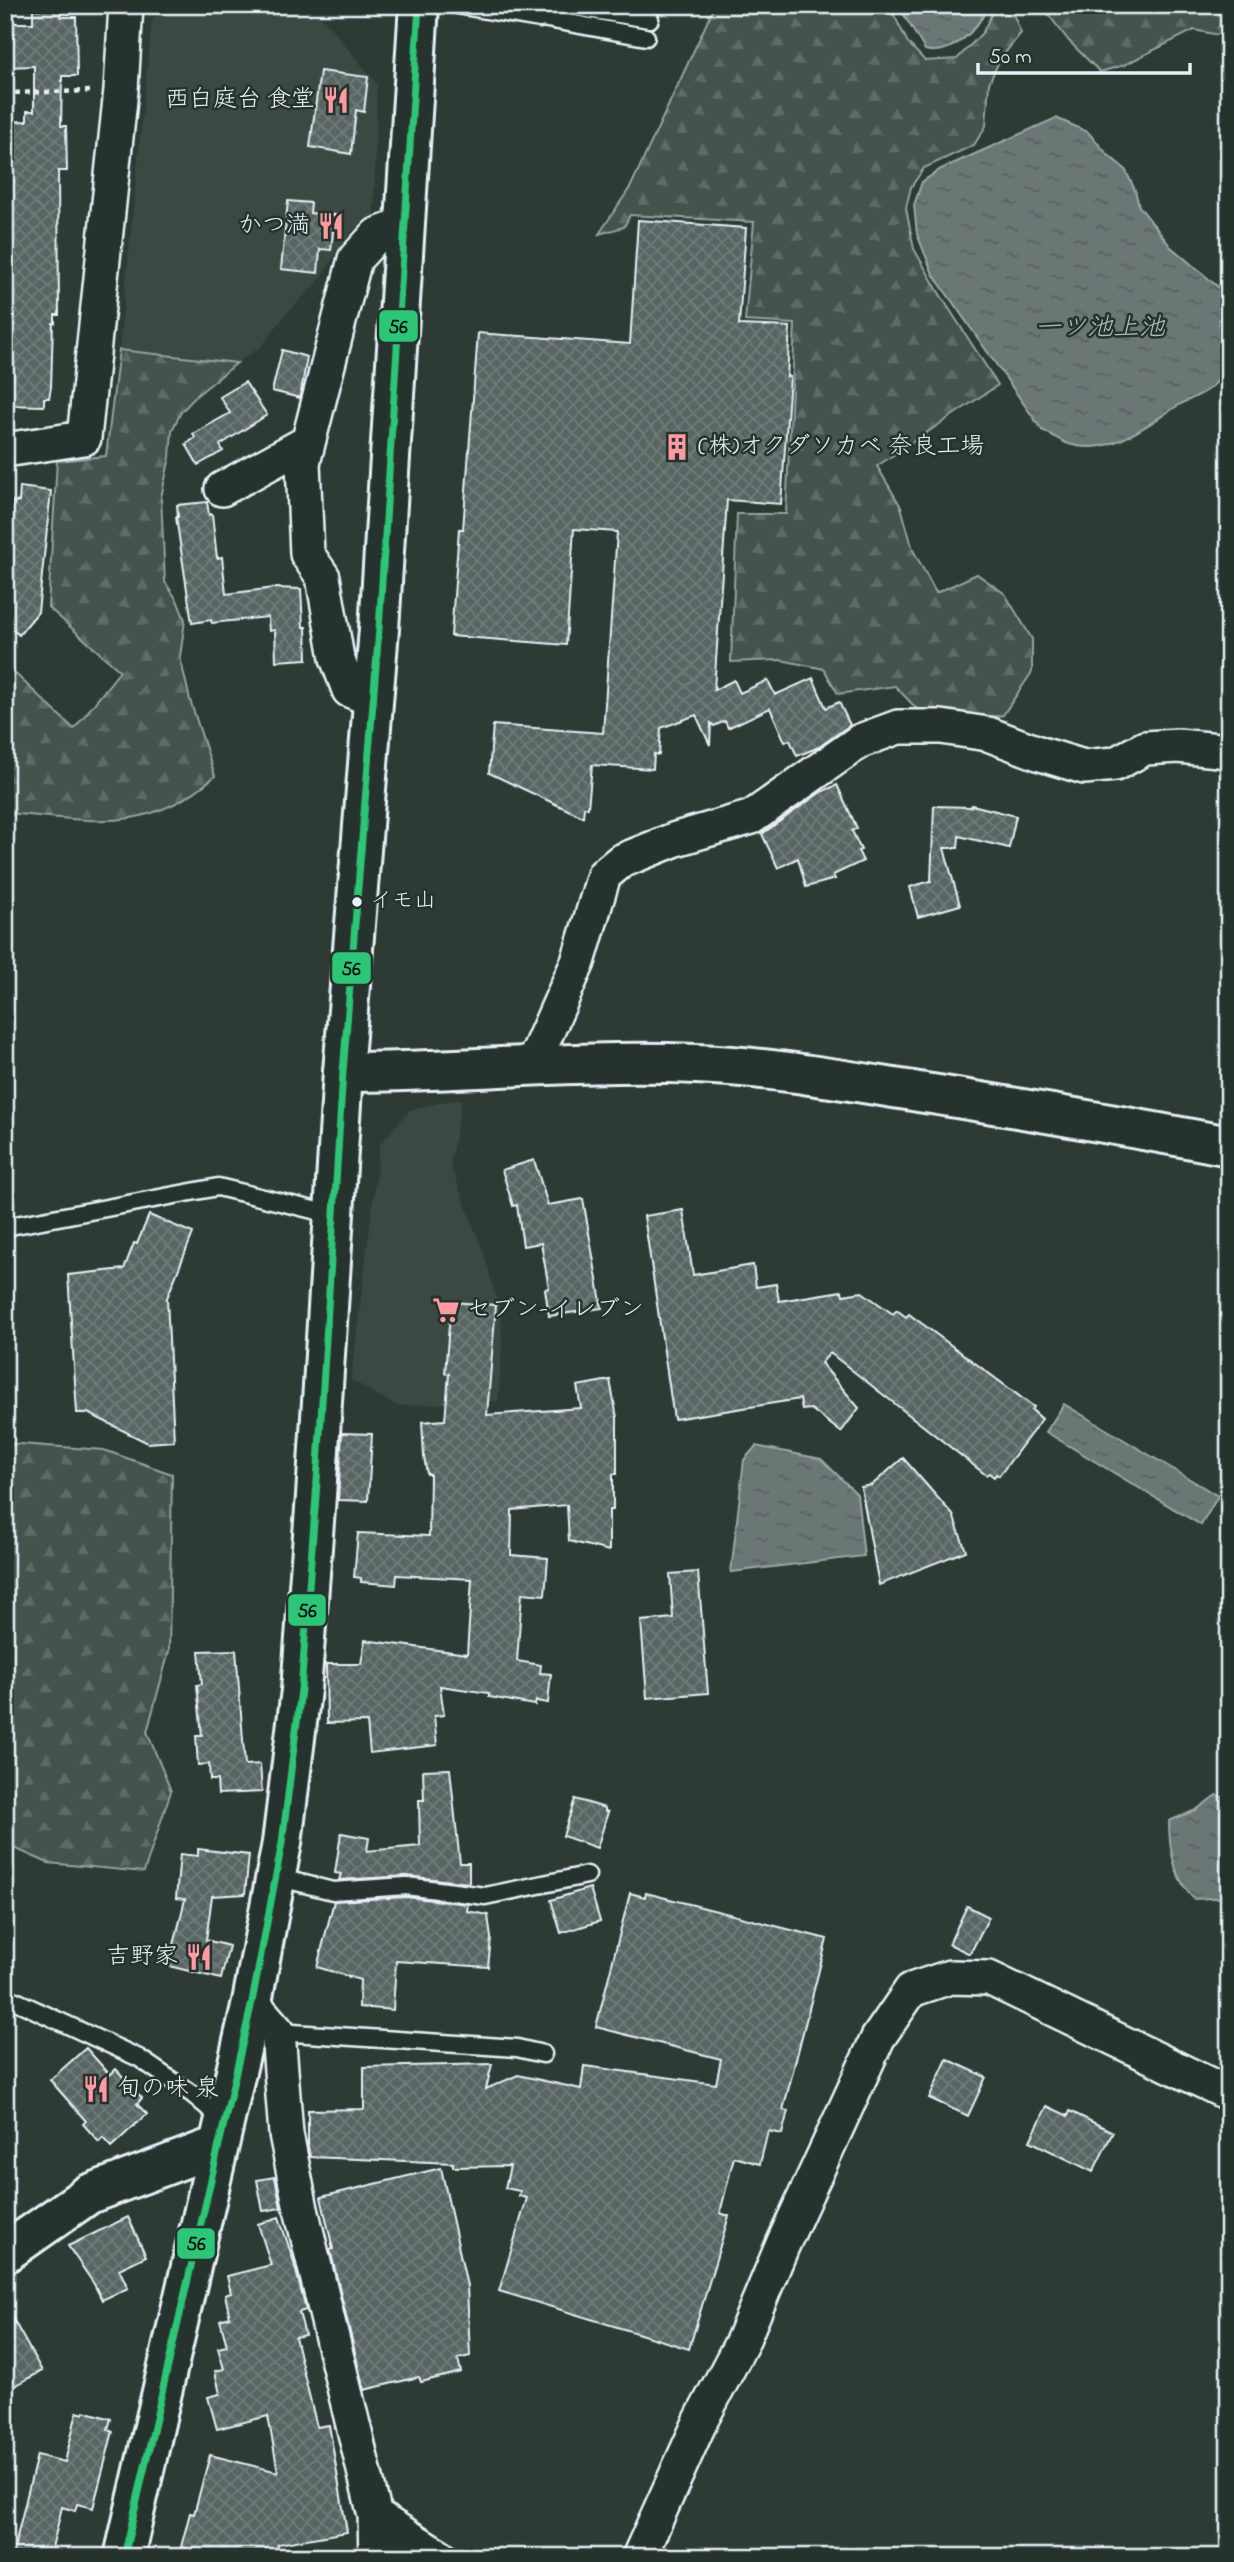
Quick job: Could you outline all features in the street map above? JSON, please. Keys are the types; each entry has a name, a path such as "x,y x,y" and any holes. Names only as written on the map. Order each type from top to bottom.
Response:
{"main road":[{"path":"124,2557 252,2002 282,1843 302,1676 343,1072 373,700 419,5"},
{"path":"343,1072 696,1064 801,1073 1115,1124 1229,1146"},
{"path":"5,2253 89,2194 221,2134"}],"street":[{"path":"5,450 85,438 121,90 127,5"},
{"path":"373,700 349,690 337,658 323,577 307,554 303,463 355,260 377,235 406,224"},
{"path":"222,489 308,442"},
{"path":"532,1066 578,962 604,875 621,861 654,848 752,817 860,741 898,727 941,727 988,734 1084,767 1115,764 1145,748 1178,746 1229,751"},
{"path":"639,2557 701,2420 742,2343 783,2244 878,2038 911,1990 950,1977 989,1978 1229,2094"},
{"path":"252,2002 278,2032 286,2134 301,2209 374,2516 376,2557"},
{"path":"374,2516 441,2557"}],"lane":[{"path":"457,5 646,37"},
{"path":"563,5 650,19"},
{"path":"5,1227 218,1187 334,1215"},
{"path":"276,1877 333,1891 405,1886 485,1896 587,1875"},
{"path":"5,1996 139,2058 192,2094 221,2134"},
{"path":"278,2032 517,2048 542,2054"}],"path":[{"path":"5,93 121,90"}],"shaded area":[{"path":"168,5 213,5 322,17 377,84 374,216 351,232 316,284 285,315 262,346 237,363 119,350 152,19"},
{"path":"462,1099 450,1164 485,1257 501,1315 502,1349 498,1401 397,1406 351,1380 380,1144 410,1110"}],"green space":[{"path":"715,5 889,5 908,43 925,61 957,59 983,32 993,11 1014,16 1021,33 1000,59 989,83 986,126 974,145 924,168 911,187 906,208 914,249 998,385 877,466 901,507 913,550 936,593 977,574 1005,594 1032,639 1032,672 1003,715 970,720 918,710 895,686 838,694 824,669 781,660 731,662 737,514 786,514 795,324 745,321 754,222 630,215 624,227 599,234 631,186"},
{"path":"1041,5 1229,5 1229,37 1194,30 1124,65 1100,72 1069,41"},
{"path":"119,350 237,363 197,395 181,412 172,430 170,457 161,497 165,582 177,600 185,620 180,657 190,700 215,776 190,795 165,808 140,816 90,820 5,813 5,664 74,729 120,671 48,607 57,461 106,456"},
{"path":"5,1443 104,1450 172,1474 169,1651 147,1732 171,1791 144,1872 48,1863 5,1844"}],"water":[{"path":"898,5 989,5 978,23 963,39 945,49 935,51 925,50"},
{"name":"一ツ池上池","path":"1056,118 1088,132 1107,154 1125,169 1139,206 1171,247 1229,296 1228,357 1226,367 1217,381 1206,391 1137,432 1110,444 1095,447 1066,443 1042,430 933,274 917,234 914,205 922,182 941,169"},
{"path":"1064,1404 1218,1496 1201,1525 1046,1432"},
{"path":"756,1446 821,1459 857,1494 864,1556 731,1572 744,1460"},
{"path":"1216,1795 1229,1799 1229,1897 1194,1899 1177,1873 1170,1842 1169,1821 1196,1810"}],"building":[{"path":"61,8 61,17 76,17 77,76 62,76 61,126 66,126 67,171 58,171 59,315 55,315 53,323 51,387 49,398 44,398 44,406 5,405 5,122 27,121 27,111 34,111 34,66 5,67 5,23 33,23 33,9"},
{"path":"320,71 368,77 364,112 356,110 351,154 310,147"},
{"path":"288,201 311,203 310,213 335,215 331,250 320,249 318,273 281,269"},
{"path":"638,220 746,228 739,325 790,327 787,377 790,377 781,504 727,500 714,690 734,680 740,693 768,680 775,695 813,678 826,708 839,702 850,725 819,747 797,756 790,740 785,742 770,708 728,728 725,721 714,726 711,723 710,745 696,715 661,728 659,755 654,754 653,769 592,765 588,808 584,807 583,817 489,773 493,725 603,733 617,532 574,529 566,645 451,636 459,529 463,529 478,333 630,344"},
{"path":"282,350 307,357 300,398 272,391"},
{"path":"245,382 267,415 220,445 223,451 198,465 186,444 195,438 193,434 230,413 220,397"},
{"path":"20,487 51,491 38,612 19,635 5,623 5,575 13,501 19,502"},
{"path":"207,502 209,515 212,514 217,558 222,557 226,594 275,588 301,589 307,659 276,661 275,630 269,631 268,617 192,623 176,517 177,505"},
{"path":"837,785 857,828 852,831 863,861 833,875 835,879 806,887 798,858 778,868 762,834 821,792"},
{"path":"972,805 1016,816 1009,848 959,836 958,848 944,848 960,905 918,917 910,887 931,881 934,806"},
{"path":"534,1160 548,1205 583,1199 602,1308 549,1316 545,1289 549,1288 541,1243 523,1246 517,1205 513,1206 502,1170"},
{"path":"683,1210 693,1275 753,1265 756,1287 776,1284 779,1301 842,1291 843,1295 862,1292 893,1314 897,1310 906,1317 909,1314 1034,1407 1032,1410 1042,1419 999,1476 996,1474 994,1477 989,1473 986,1475 830,1353 821,1363 859,1408 841,1432 811,1409 802,1410 800,1399 674,1419 644,1216"},
{"path":"149,1215 193,1233 167,1298 174,1441 148,1443 88,1413 77,1413 68,1275 124,1269"},
{"path":"451,1302 496,1305 487,1415 581,1408 577,1386 610,1380 617,1418 617,1474 613,1474 613,1510 609,1510 609,1551 569,1541 567,1505 512,1510 511,1555 548,1558 545,1595 522,1593 517,1661 541,1665 540,1673 551,1674 548,1703 536,1701 535,1705 489,1697 489,1693 440,1686 444,1715 434,1716 437,1745 370,1753 367,1722 327,1723 326,1664 361,1664 365,1640 467,1654 472,1579 397,1575 396,1585 361,1582 361,1578 354,1577 358,1533 429,1536 430,1474 427,1474 424,1457 422,1422 445,1420 449,1374 445,1373"},
{"path":"342,1433 372,1434 368,1501 338,1500"},
{"path":"903,1458 953,1515 966,1551 879,1585 861,1487 872,1485"},
{"path":"698,1572 708,1693 647,1698 641,1621 673,1618 670,1574"},
{"path":"236,1650 245,1765 260,1764 262,1792 218,1794 217,1780 210,1780 209,1764 198,1765 196,1736 202,1736 197,1685 202,1684 199,1651"},
{"path":"450,1769 460,1863 469,1863 469,1883 407,1876 339,1880 341,1874 335,1873 341,1833 369,1838 367,1851 420,1846 419,1800 424,1800 423,1770"},
{"path":"575,1799 605,1808 608,1812 597,1848 563,1836"},
{"path":"198,1849 249,1855 245,1894 212,1896 206,1940 229,1946 221,1979 169,1966 185,1899 176,1898 180,1854 198,1856"},
{"path":"590,1888 600,1921 561,1933 551,1900"},
{"path":"630,1893 645,1897 646,1893 827,1939 783,2110 788,2111 782,2134 768,2131 760,2164 734,2157 720,2213 729,2216 689,2349 499,2291 527,2198 519,2196 520,2191 505,2188 510,2166 453,2167 453,2163 310,2157 308,2146 308,2110 364,2109 364,2067 492,2064 486,2089 518,2075 581,2089 584,2066 716,2084 721,2059 596,2027"},
{"path":"406,1897 468,1904 467,1911 488,1915 491,1938 488,1967 396,1961 393,2010 359,2007 360,1980 317,1967 334,1901"},
{"path":"967,1906 989,1917 970,1954 949,1944"},
{"name":"旬の味 泉","path":"86,2048 110,2075 116,2069 142,2098 137,2104 147,2114 111,2147 103,2138 99,2142 83,2124 86,2121 50,2080"},
{"path":"947,2059 986,2077 968,2116 929,2098"},
{"path":"1047,2106 1068,2116 1070,2111 1113,2132 1093,2172 1030,2141"},
{"path":"441,2168 467,2286 470,2356 458,2359 461,2372 421,2382 419,2377 364,2390 330,2249 333,2249 321,2197"},
{"path":"275,2177 281,2208 263,2211 257,2180"},
{"path":"128,2217 146,2256 119,2269 128,2288 102,2300 68,2246"},
{"path":"279,2217 306,2310 299,2312 305,2335 295,2337 317,2427 329,2425 347,2532 278,2544 276,2557 215,2557 181,2547 190,2513 194,2514 210,2455 278,2472 268,2416 217,2429 208,2397 220,2394 215,2371 224,2369 218,2348 227,2346 220,2320 230,2317 225,2295 231,2293 227,2276 271,2265 258,2224"},
{"path":"5,2305 42,2371 5,2391"},
{"path":"84,2411 111,2419 108,2429 113,2431 93,2508 77,2504 75,2511 62,2507 50,2557 12,2557 37,2455 65,2462 77,2412 84,2414"}],"transit line":[{"name":"56","path":"124,2557 252,2002 282,1843 301,1690 343,1072 379,629 419,5"}],"place":[{"name":"西白庭台 食堂","path":"336,100"},
{"name":"かつ満","path":"331,226"},
{"name":"(株)オクダソカベ 奈良工場","path":"677,447"},
{"name":"イモ山","path":"357,902"},
{"name":"セブン-イレブン","path":"446,1310"},
{"name":"吉野家","path":"199,1957"},
{"name":"旬の味 泉","path":"96,2089"}]}
